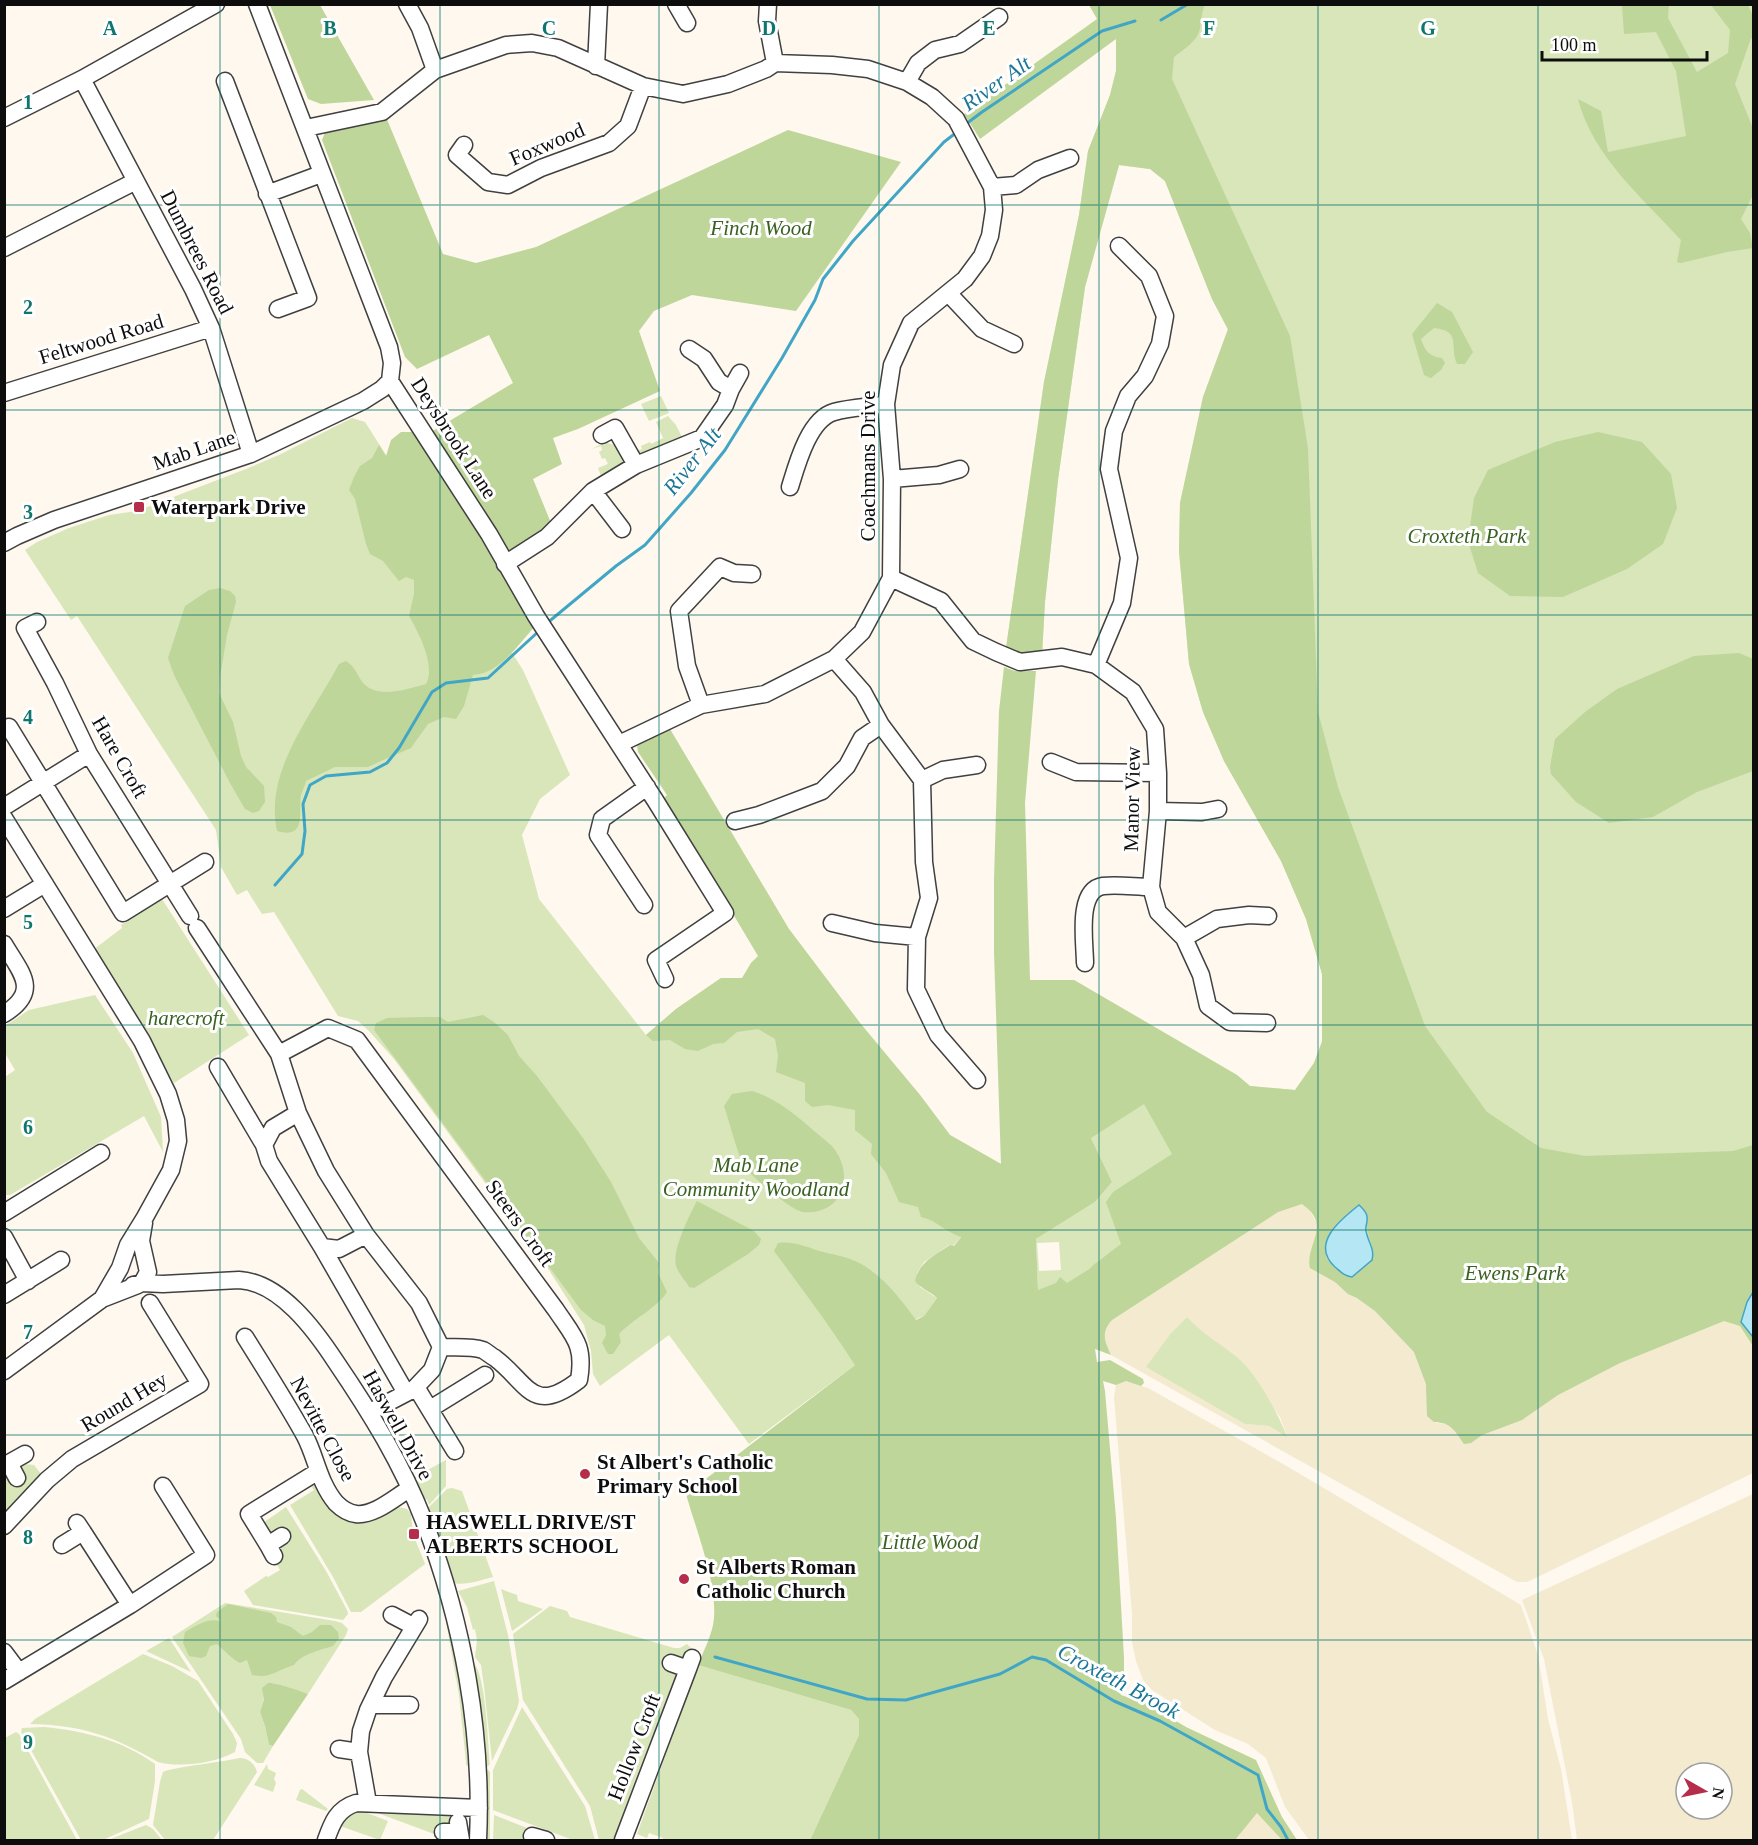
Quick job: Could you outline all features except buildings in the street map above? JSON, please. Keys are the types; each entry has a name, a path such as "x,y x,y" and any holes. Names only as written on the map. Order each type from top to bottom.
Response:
{"street":[{"path":"4,118 82,79 216,4"},
{"name":"Deysbrook Lane","path":"257,4 389,347 392,363 390,381 489,534 536,616 651,793 725,914 656,960 665,979"},
{"path":"407,4 420,27 435,70"},
{"path":"596,66 599,4"},
{"path":"676,4 687,23"},
{"path":"768,4 767,21 775,63"},
{"path":"907,82 918,63 935,51 960,44 999,17"},
{"name":"Coachmans Drive","path":"306,128 382,112 435,70 506,45 532,43 558,48 643,86 683,94 728,84 766,69 775,63 832,64 868,69 907,82 932,97 961,129 992,187 994,210 990,236 982,256 965,279 911,323 892,365 886,404 892,479 891,578 862,632 834,659 765,694 702,705 619,744"},
{"name":"Dumbrees Road","path":"82,79 193,289 211,328 251,454"},
{"path":"225,81 308,298 278,309"},
{"name":"Foxwood","path":"464,145 457,155 488,182 508,185 541,168 609,143 628,126 643,86"},
{"path":"992,187 1016,185 1038,170 1070,158"},
{"path":"267,194 321,174"},
{"path":"4,249 136,181"},
{"path":"1096,665 1122,603 1129,558 1109,469 1114,431 1128,396 1145,376 1160,344 1165,316 1149,276 1119,246"},
{"path":"949,294 982,329 1014,344"},
{"name":"Feltwood Road","path":"4,393 211,328"},
{"path":"688,349 704,359 719,382 731,389"},
{"path":"505,564 547,537 593,491 636,465 702,438 725,405 740,373"},
{"name":"Mab Lane","path":"4,543 54,520 251,454 363,401 390,381"},
{"path":"790,487 799,459 815,425 832,412 886,404"},
{"path":"602,435 615,428 636,465"},
{"path":"892,479 939,476 960,469"},
{"path":"593,491 622,530"},
{"path":"702,705 687,666 679,611 720,567 734,573 752,574"},
{"name":"Manor View","path":"891,578 941,602 973,641 996,652 1020,663 1062,657 1096,665 1133,692 1155,729 1158,811 1151,887 1158,912 1184,938 1201,975 1209,1006 1230,1022 1267,1023"},
{"name":"Hare Croft","path":"37,622 25,628 56,684 89,754 279,1054"},
{"path":"834,659 862,693 881,725 922,780 924,861 929,898 917,937 916,989 938,1035 977,1080"},
{"path":"735,821 759,815 822,791 847,766 862,738 881,725"},
{"path":"9,727 123,913 205,862"},
{"path":"4,807 89,754"},
{"path":"1051,762 1076,772 1158,773"},
{"path":"922,780 943,770 977,765"},
{"path":"644,905 598,835 603,819 651,793"},
{"path":"1158,811 1202,812 1218,809"},
{"path":"4,818 142,1041 171,1102 177,1130 176,1156 165,1183 128,1245 121,1266 102,1299"},
{"path":"4,909 45,884"},
{"path":"1085,963 1084,908 1090,893 1101,886 1151,887"},
{"path":"1184,938 1217,919 1249,915 1268,916"},
{"path":"832,923 875,933 917,937"},
{"path":"4,944 24,980 26,992 18,1006 4,1014"},
{"name":"Steers Croft","path":"279,1054 328,1028 357,1040 556,1310 580,1346 582,1363 579,1380 561,1393 544,1396 526,1390 506,1366 484,1350 441,1347"},
{"path":"279,1054 298,1113 326,1171 366,1235 419,1303 441,1347 432,1370 411,1390 370,1412"},
{"path":"218,1067 264,1145 269,1161 322,1247 411,1390 430,1409 455,1451"},
{"path":"264,1145 273,1128 298,1113"},
{"path":"4,1213 101,1153"},
{"path":"4,1371 102,1299 140,1284 148,1272 141,1241 144,1219"},
{"path":"322,1247 339,1249 366,1235"},
{"path":"4,1237 28,1281"},
{"path":"121,1266 134,1257 177,1282"},
{"path":"4,1295 61,1260"},
{"path":"121,1266 125,1281 133,1285 140,1284"},
{"name":"Haswell Drive","path":"140,1284 248,1281 268,1288 320,1337 370,1412 424,1521 438,1560 460,1642 474,1720 479,1808 478,1840"},
{"name":"Round Hey","path":"4,1526 47,1480 72,1459 200,1383 150,1303"},
{"name":"Nevitte Close","path":"245,1337 306,1438 317,1472 335,1502 345,1510 356,1514 374,1511 409,1489"},
{"path":"430,1409 484,1375"},
{"path":"10,1469 25,1454"},
{"path":"275,1546 249,1514 317,1472"},
{"path":"4,1652 12,1676 130,1605 206,1555 163,1486"},
{"path":"62,1545 80,1527 130,1605"},
{"path":"368,1803 360,1752 361,1731 384,1677 416,1623 392,1615"},
{"name":"Hollow Croft","path":"623,1840 690,1664 671,1663"},
{"path":"371,1705 410,1705"},
{"path":"339,1749 360,1752"},
{"path":"326,1840 339,1812 348,1805 356,1803 479,1808"}],"shaded area":[{"path":"1302,1204 1309,1208 1318,1226 1316,1240 1310,1254 1310,1268 1335,1282 1348,1294 1375,1311 1414,1352 1426,1384 1427,1416 1434,1422 1451,1425 1464,1443 1471,1443 1482,1435 1522,1420 1558,1395 1620,1363 1724,1321 1740,1326 1753,1346 1753,1473 1527,1582 1517,1582 1111,1355 1104,1342 1104,1332 1112,1320 1278,1212","holes":["1187,1317 1198,1330 1240,1360 1280,1417 1287,1436 1269,1426 1245,1424 1147,1367 1171,1333"]},
{"path":"1126,1381 1148,1388 1290,1468 1521,1605 1538,1655 1548,1719 1561,1769 1572,1840 1309,1840 1285,1807 1266,1758 1248,1744 1215,1730 1152,1690 1143,1680 1132,1642 1132,1614 1114,1397 1116,1385"},
{"path":"1753,1494 1753,1840 1577,1840 1572,1802 1544,1659 1522,1600"},
{"path":"1257,1812 1280,1837 1282,1840 1235,1840"}],"green space":[{"path":"270,5 320,5 374,100 321,104 308,99"},
{"path":"1089,5 1205,5 1199,33 1174,57 1172,79 1290,336 1308,448 1318,712 1338,787 1425,1026 1487,1112 1541,1148 1585,1156 1733,1151 1753,1145 1753,1346 1740,1326 1724,1321 1620,1363 1558,1395 1522,1420 1464,1444 1449,1426 1434,1422 1427,1416 1426,1384 1414,1352 1375,1311 1348,1294 1335,1282 1310,1268 1309,1259 1317,1227 1316,1219 1311,1212 1302,1204 1278,1212 1112,1320 1105,1333 1111,1355 1095,1349 1097,1362 1110,1360 1143,1379 1144,1383 1141,1386 1126,1381 1116,1385 1103,1381 1116,1518 1124,1658 1124,1675 1119,1686 1121,1695 1146,1703 1186,1727 1256,1760 1282,1817 1297,1840 1282,1840 1257,1813 1235,1840 810,1840 859,1735 859,1719 851,1710 698,1665 713,1625 713,1594 706,1559 686,1494 855,1365 774,1251 778,1243 798,1244 855,1261 864,1266 889,1287 916,1320 924,1316 937,1298 915,1281 917,1274 933,1256 950,1245 954,1246 961,1237 921,1217 918,1207 899,1202 886,1173 871,1154 872,1144 855,1130 855,1110 828,1105 812,1107 805,1101 805,1083 776,1072 778,1056 775,1039 758,1029 737,1032 724,1043 713,1044 698,1051 685,1049 670,1040 653,1041 646,1035 676,1009 721,978 742,978 758,956 664,798 667,795 638,752 637,745 641,740 670,729 789,929 860,1023 950,1135 1001,1164 994,953 994,879 999,711 1004,667 1015,671 1036,671 1025,803 1030,980 1074,980 1237,1075 1250,1086 1295,1090 1314,1063 1322,1042 1322,974 1306,919 1281,861 1224,761 1203,712 1189,664 1179,551 1180,503 1203,397 1228,329 1212,299 1165,181 1150,169 1119,165 1085,287 1058,480 1045,602 1042,655 1027,655 1006,648 1044,382 1079,215 1088,151 1110,95 1116,71 1116,39 980,139 964,114 1097,19","holes":["1144,1104 1172,1154 1113,1192 1106,1202 1121,1244 1091,1268 1067,1283 1060,1277 1056,1283 1038,1290 1036,1239 1095,1202 1112,1182 1091,1138","1358,1206 1368,1216 1367,1228 1373,1254 1372,1260 1352,1277 1346,1276 1326,1258 1331,1231"]},
{"name":"Croxteth Park","path":"1106,5 1753,5 1753,1346 1740,1326 1724,1321 1620,1363 1558,1395 1522,1420 1464,1444 1449,1426 1434,1422 1427,1416 1426,1384 1414,1352 1375,1311 1348,1294 1335,1282 1310,1268 1309,1259 1316,1235 1316,1219 1302,1204 1278,1212 1112,1320 1105,1333 1111,1355 1038,1290 1036,1239 1095,1202 1112,1182 1091,1138 1074,980 1237,1075 1250,1086 1295,1090 1314,1063 1322,1041 1322,974 1306,919 1281,861 1224,761 1203,712 1189,664 1179,551 1180,503 1203,397 1228,330 1212,299 1165,181 1150,169 1119,165 1085,287 1058,480 1045,602 1042,655 1006,648 1044,382 1079,215 1088,151 1110,95 1116,71 1116,39","holes":["1059,1242 1061,1270 1039,1271 1037,1243"]},
{"path":"1622,5 1669,5 1668,18 1697,72 1728,53 1730,30 1711,5 1748,5 1753,16 1753,42 1751,38 1735,84 1754,131 1753,195 1741,219 1750,233 1753,248 1677,262 1681,240 1635,192 1607,158 1595,139 1578,99 1601,111 1608,152 1686,136 1676,71 1656,32 1624,34"},
{"name":"Finch Wood","path":"386,117 443,254 476,263 536,247 788,130 901,162 796,311 692,295 654,311 639,331 660,391 578,429 553,438 562,464 533,479 551,523 514,551 503,550 431,432 513,383 489,335 417,369 405,357 322,140 326,130"},
{"path":"1437,303 1452,312 1473,352 1465,364 1457,364 1451,336 1448,332 1434,328 1421,339 1428,353 1442,358 1445,363 1441,370 1431,378 1424,375 1412,334"},
{"path":"661,396 669,413 649,421 641,404"},
{"path":"668,416 683,439 648,451 641,456 632,452 663,438 656,422"},
{"name":"Mab Lane Community Woodland","path":"352,418 365,422 523,670 570,775 540,799 522,835 539,899 646,1035 676,1009 721,978 743,978 751,963 789,929 860,1023 950,1135 1001,1164 966,1231 953,1246 949,1245 924,1262 917,1273 920,1287 937,1298 924,1316 918,1318 749,1444 669,1335 600,1386 593,1374 591,1351 584,1325 549,1270 394,1059 358,1021 338,1016 274,912 262,914 247,890 237,895 221,867 216,830 77,616 71,620 25,550 69,528 109,515 137,511 246,469"},
{"path":"401,432 415,432 535,626 500,664 483,673 473,675 464,706 456,719 444,717 428,724 411,748 368,767 335,767 306,781 301,795 300,822 297,828 287,833 277,831 275,808 277,786 284,765 304,723 339,664 346,661 349,663 364,684 377,691 394,692 419,686 426,684 429,677 428,659 409,616 414,594 414,580 406,577 399,581 383,561 370,554 355,499 349,490 360,466 372,458 379,445 386,456 391,440"},
{"path":"1598,432 1642,442 1671,474 1677,508 1663,544 1627,569 1563,597 1510,596 1478,573 1468,541 1474,498 1488,470 1555,442"},
{"path":"605,442 617,446 623,461 621,466 601,476 598,468 608,464 599,452 602,450 601,446 592,449"},
{"path":"220,588 230,591 235,596 236,602 227,635 219,693 233,722 246,767 264,786 265,802 259,811 253,813 245,809 230,783 174,675 168,658 185,606 209,590"},
{"path":"1739,653 1753,659 1753,771 1697,792 1653,817 1609,823 1576,802 1551,774 1555,739 1585,712 1617,689 1694,656"},
{"name":"harecroft","path":"162,899 249,1035 174,1083 93,950 122,928 121,925"},
{"path":"95,995 133,1053 161,1117 163,1152 144,1116 10,1195 5,1195 5,1077 15,1070 5,1053 5,1026 29,1010"},
{"path":"483,1015 508,1035 519,1056 537,1076 583,1138 611,1182 639,1238 659,1263 658,1273 667,1292 663,1298 619,1334 621,1342 613,1354 608,1354 602,1343 606,1335 605,1326 581,1310 374,1030 376,1023 387,1018 440,1017 448,1022"},
{"path":"752,1091 794,1114 832,1146 839,1157 844,1180 842,1191 828,1207 817,1211 798,1210 772,1193 745,1167 724,1106 732,1094"},
{"path":"697,1201 754,1231 761,1239 759,1245 748,1254 694,1288 689,1287 680,1274 675,1259 682,1233"},
{"path":"1187,1317 1245,1365 1266,1395 1287,1437 1269,1426 1245,1424 1146,1367 1171,1333"},
{"path":"446,1460 446,1486 429,1505 427,1499 424,1501 413,1478"},
{"path":"24,1464 34,1465 41,1474 5,1515 5,1473 20,1468"},
{"path":"312,1485 317,1486 356,1522 373,1519 398,1507 407,1509 411,1514 413,1534 425,1564 361,1612 351,1612 290,1505 314,1490"},
{"path":"447,1489 462,1491 493,1577 468,1583 453,1583 427,1509"},
{"path":"286,1507 326,1571 347,1610 348,1614 343,1620 253,1605 244,1591 266,1576 280,1570 275,1561 281,1546 263,1523"},
{"path":"494,1581 508,1635 519,1701 492,1761 481,1665 475,1657 477,1640 475,1629 473,1630 467,1607 458,1591"},
{"path":"501,1589 517,1595 518,1601 543,1609 512,1631"},
{"path":"225,1603 335,1621 342,1623 348,1629 308,1694 268,1683 260,1712 269,1745 273,1746 263,1763 257,1763 245,1752 241,1739 172,1637"},
{"path":"228,1604 271,1613 276,1617 277,1622 291,1627 303,1636 320,1625 331,1625 338,1632 339,1638 333,1646 306,1655 294,1665 264,1676 252,1675 247,1660 240,1663 217,1644 210,1646 206,1656 201,1658 189,1656 183,1643 185,1632 207,1621 221,1621 216,1616 217,1612"},
{"path":"550,1606 567,1611 570,1617 674,1648 687,1644 692,1649 681,1659 676,1672 679,1677 621,1840 599,1840 590,1806 523,1700 513,1634"},
{"path":"447,1615 464,1695 470,1767 466,1765 459,1695 446,1621"},
{"path":"169,1638 191,1672 146,1651"},
{"path":"143,1654 172,1666 198,1681 233,1734 237,1743 235,1752 218,1759 197,1763 167,1764 97,1734 66,1727 30,1724"},
{"path":"473,1662 484,1694 490,1764 487,1767 484,1767"},
{"path":"698,1665 851,1710 859,1719 859,1735 810,1840 662,1840 663,1838 649,1833 647,1838 637,1834"},
{"path":"268,1683 293,1688 308,1694 273,1746 269,1745 260,1712 264,1699 262,1688"},
{"path":"522,1707 585,1806 595,1840 573,1840 493,1810 493,1770"},
{"path":"44,1727 102,1738 129,1749 155,1764 155,1781 149,1819 103,1840 81,1840 21,1732 22,1728"},
{"path":"16,1732 77,1840 5,1840 5,1738"},
{"path":"240,1758 251,1762 257,1772 213,1840 165,1840 153,1825 163,1772"},
{"path":"267,1764 268,1769 276,1773 273,1792 254,1785"},
{"path":"485,1771 490,1772 490,1840 485,1840"},
{"path":"302,1789 328,1809 326,1811 296,1800"},
{"path":"364,1808 453,1815 452,1823 437,1835"},
{"path":"359,1810 388,1821 380,1840 340,1826 348,1815"},
{"path":"494,1815 527,1828 523,1840 493,1840"},
{"path":"146,1825 153,1829 162,1840 108,1840"}],"water":[{"path":"1359,1205 1367,1215 1366,1231 1373,1256 1372,1260 1352,1277 1345,1275 1335,1267 1328,1258 1326,1250 1330,1233"},
{"path":"1753,1292 1753,1337 1741,1322 1747,1302"}],"waterway":[{"name":"River Alt","path":"1161,20 1188,4"},
{"name":"River Alt","path":"966,124 1102,31 1135,21"},
{"name":"River Alt","path":"546,624 645,545 691,493 725,450 782,358 815,300 823,279 853,241 944,142 957,132"},
{"name":"River Alt","path":"275,885 302,854 305,831 303,804 310,785 326,776 370,772 387,763 399,748 432,692 446,683 488,678 539,631"},
{"name":"Croxteth Brook","path":"715,1657 867,1699 906,1700 1000,1674 1032,1657 1046,1660 1114,1701 1160,1721 1258,1775 1267,1809 1288,1840"}],"place":[{"name":"Waterpark Drive","path":"139,507"},
{"name":"St Albert's Catholic Primary School","path":"585,1474"},
{"name":"HASWELL DRIVE/ST ALBERTS SCHOOL","path":"414,1534"},
{"name":"St Alberts Roman Catholic Church","path":"684,1579"}],"park label":[{"name":"Ewens Park","path":"1515,1273"},
{"name":"Little Wood","path":"930,1542"}]}
